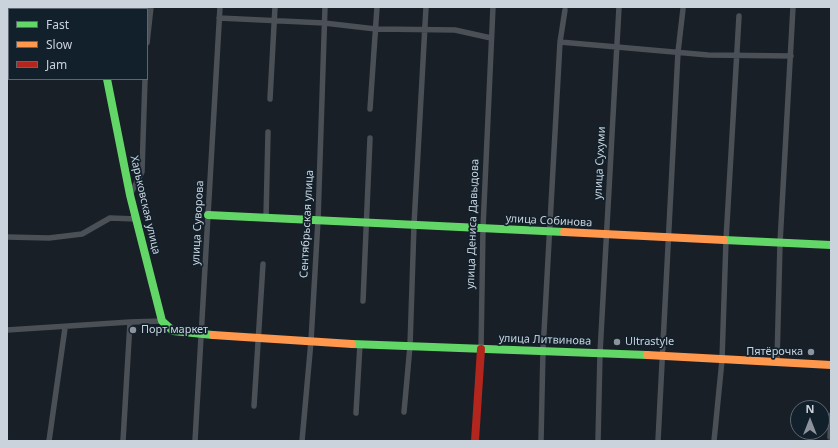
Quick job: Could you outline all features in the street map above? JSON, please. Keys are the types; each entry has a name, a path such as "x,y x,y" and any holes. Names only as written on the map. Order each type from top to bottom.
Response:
{"street":[{"path":"148,34 151,7"},
{"name":"улица Суворова","path":"195,441 220,7"},
{"path":"270,98 275,7"},
{"name":"Сентябрьская улица","path":"302,441 311,341 318,220 325,7"},
{"path":"370,109 377,7"},
{"path":"404,412 410,346 414,225 426,7"},
{"name":"улица Дениса Давыдова","path":"476,441 481,349 483,228 493,7"},
{"name":"улица Сухуми","path":"598,441 600,353 619,7"},
{"path":"777,362 780,243 793,7"},
{"path":"658,441 670,238 678,52 683,9"},
{"path":"541,441 543,350 560,42 565,10"},
{"path":"714,441 722,360 726,240 738,56 739,16"},
{"path":"219,18 324,23 376,29 424,31 455,30 491,38"},
{"path":"560,42 738,56 791,56"},
{"name":"Харьковская улица","path":"107,80 130,195 162,322"},
{"path":"130,195 142,172 145,80"},
{"path":"266,218 268,132"},
{"path":"363,301 370,138"},
{"name":"улица Собинова","path":"208,215 831,246"},
{"path":"7,237 49,238 82,234 110,218 137,219"},
{"path":"254,406 263,264"},
{"path":"7,330 66,328 130,322 162,322"},
{"path":"123,441 130,322"},
{"name":"улица Литвинова","path":"162,322 173,331 259,338 360,344 543,350 831,365"},
{"path":"49,441 66,328"},
{"path":"356,413 360,344"},
{"path":"830,437 831,415"}],"traffic: fast":[{"path":"107,80 130,195 162,321 173,331 213,335"},
{"path":"208,215 564,232"},
{"path":"724,240 831,245"},
{"path":"352,344 647,355"}],"traffic: slow":[{"path":"564,232 724,240"},
{"path":"213,335 352,344"},
{"path":"647,355 831,365"}],"traffic: jam":[{"path":"475,441 481,349"}],"place":[{"name":"Порт маркет","path":"133,330"},
{"name":"Ultrastyle","path":"617,342"},
{"name":"Пятёрочка","path":"811,352"}]}
